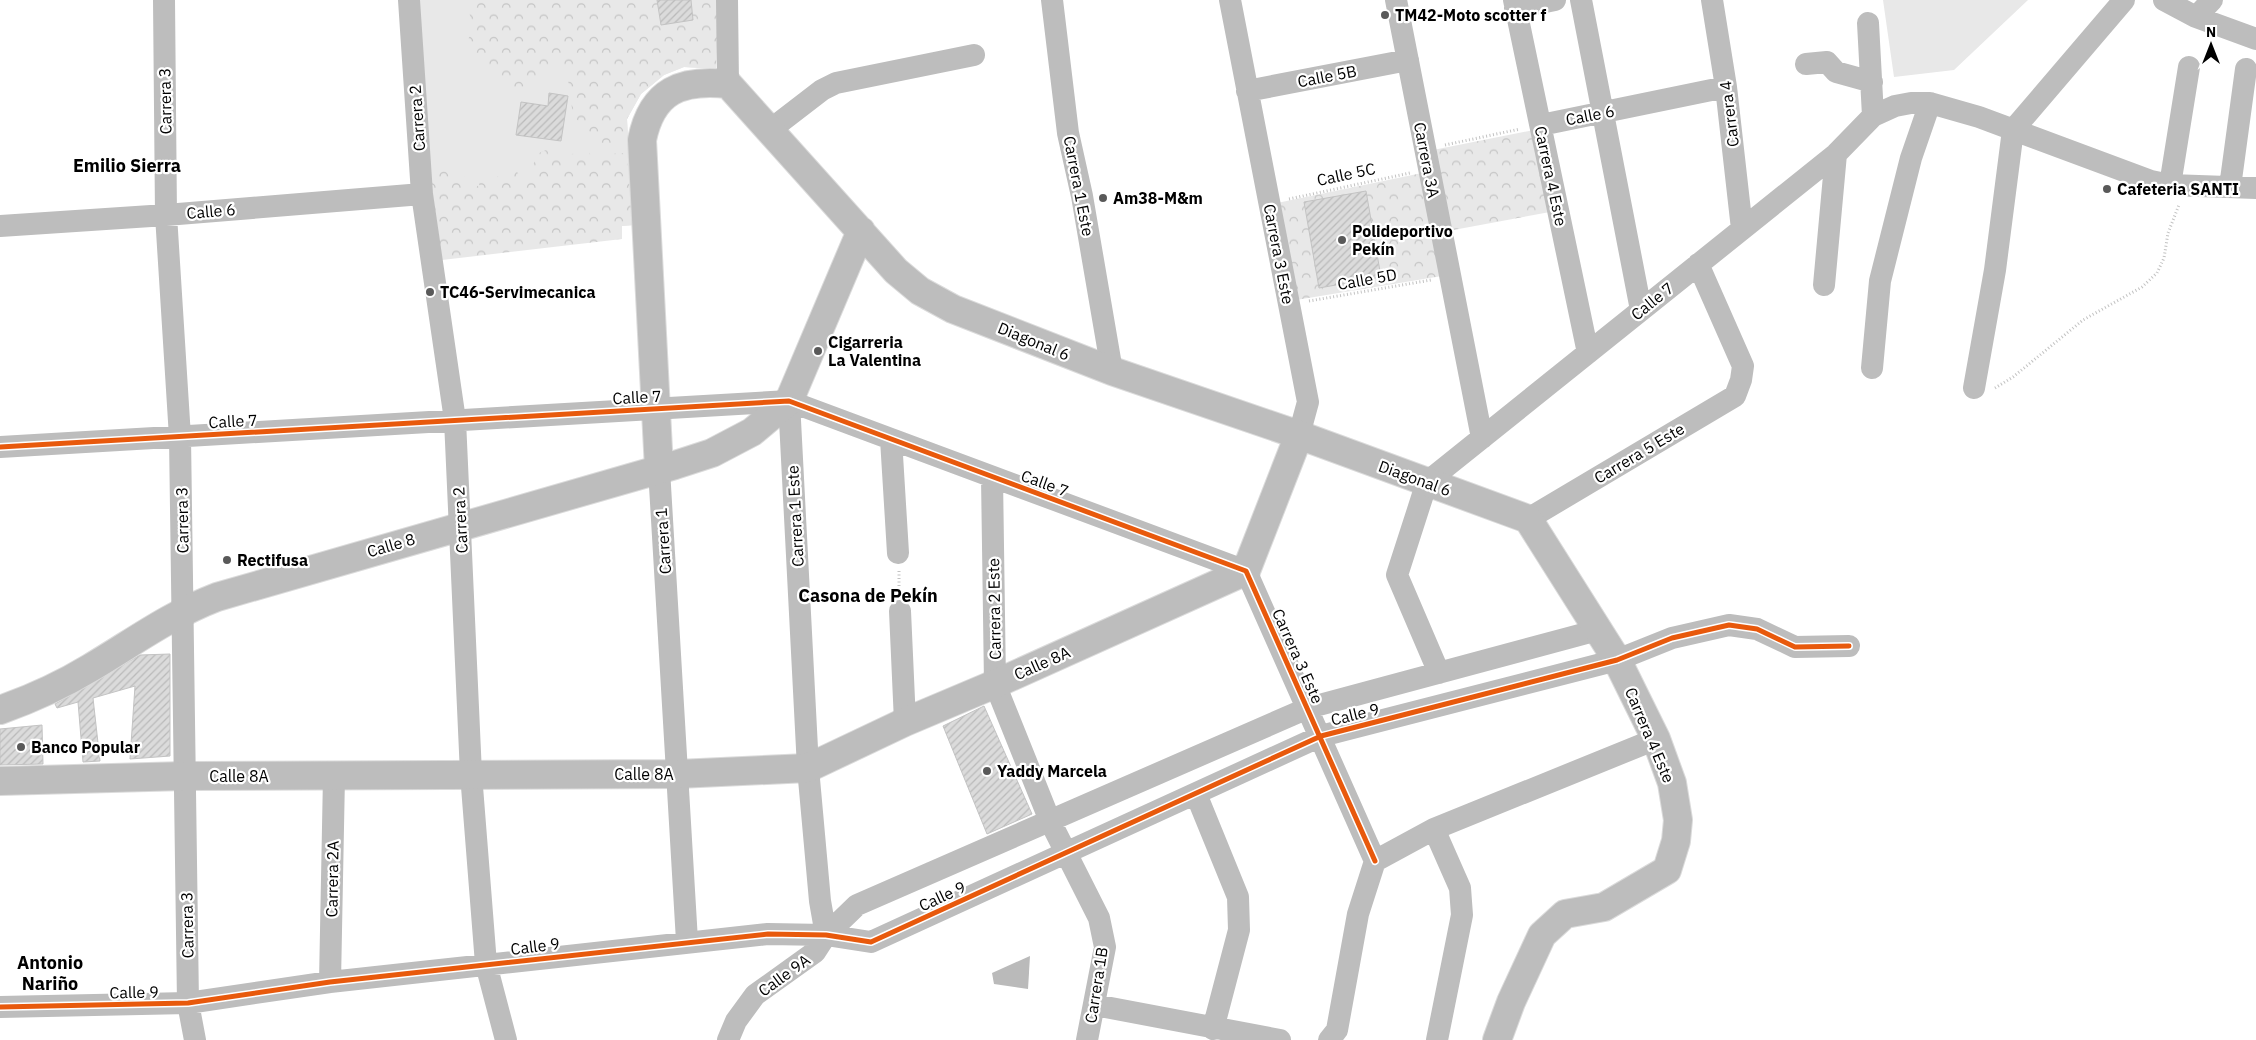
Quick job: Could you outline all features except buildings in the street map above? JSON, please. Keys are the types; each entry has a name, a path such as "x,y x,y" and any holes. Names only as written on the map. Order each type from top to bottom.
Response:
{"main road":[{"name":"Carrera 1","path":"658,469 642,140 646,123 657,105 668,94 682,86 702,81 728,84"},
{"name":"Diagonal 6","path":"728,84 896,271 920,291 953,309 1112,371 1299,435 1528,519"},
{"name":"Carrera 1 Este","path":"789,401 861,230"},
{"name":"Calle 8","path":"0,710 28,700 67,681 183,610 249,587 698,458 752,432 789,401"},
{"name":"Carrera 3 Este","path":"1246,571 1299,435"},
{"name":"Carrera 4 Este","path":"1497,1040 1511,1002 1542,935 1565,914 1604,907 1667,870 1676,841 1678,820 1672,783 1656,739 1617,660 1528,519"},
{"name":"Calle 8A","path":"0,781 185,776 678,774 808,768 905,722 995,684 1246,571"}],"street":[{"name":"Carrera 3","path":"164,0 166,215 180,437 188,1003 195,1040"},
{"name":"Carrera 2","path":"409,0 422,194 456,420 471,774 486,964 506,1040"},
{"path":"727,0 728,84"},
{"name":"Carrera 1 Este","path":"1052,0 1068,133 1082,196 1112,371"},
{"name":"Carrera 3 Este","path":"1230,0 1308,402 1299,435"},
{"name":"Carrera 3A","path":"1396,0 1482,438"},
{"path":"1515,4 1555,0"},
{"path":"1581,0 1641,310"},
{"name":"Carrera 4","path":"1712,0 1726,87 1742,229"},
{"path":"1974,388 1995,270 2013,130 2124,0"},
{"path":"2164,0 2196,17 2256,39"},
{"path":"2196,17 2212,0"},
{"name":"Carrera 4 Este","path":"1515,4 1588,353"},
{"path":"1868,23 1873,116 1895,106 1911,103 1930,103 1979,117 2151,181 2179,186 2256,188"},
{"path":"770,130 822,90 836,83 974,55"},
{"name":"Calle 5B","path":"1247,91 1408,60"},
{"path":"1806,64 1827,62 1836,72 1872,82"},
{"path":"2179,186 2189,67"},
{"path":"2230,187 2246,69"},
{"name":"Calle 6","path":"1541,124 1726,87"},
{"path":"1872,368 1880,281 1911,158 1930,103"},
{"name":"Calle 7","path":"1427,482 1836,154 1873,116"},
{"path":"1824,285 1836,154"},
{"name":"Calle 6","path":"0,226 166,215 422,194"},
{"name":"Carrera 5 Este","path":"1528,519 1735,396 1741,380 1743,366 1698,264"},
{"name":"Carrera 1 Este","path":"789,401 808,768 820,901 826,935"},
{"name":"Calle 7","path":"0,447 789,401 1246,571"},
{"path":"891,439 898,553"},
{"name":"Carrera 1","path":"658,469 687,941"},
{"name":"Carrera 2 Este","path":"992,477 995,684 1050,821"},
{"path":"1427,482 1397,575 1439,673"},
{"name":"Carrera 3 Este","path":"1246,571 1321,736 1375,862"},
{"path":"900,611 905,722"},
{"name":"Calle 9","path":"0,1007 188,1003 330,982 687,941 768,934 826,935 873,949 1064,854 1321,736 1617,660 1672,638 1729,625 1757,629 1795,647 1849,646"},
{"name":"Calle 9","path":"826,935 857,905 1308,708 1598,630"},
{"path":"1329,1040 1337,1030 1358,914 1375,862 1434,829 1656,739"},
{"name":"Carrera 2A","path":"330,982 334,776"},
{"path":"1196,794 1238,897 1239,930 1213,1029"},
{"name":"Carrera 1B","path":"1050,821 1064,854 1099,918 1105,947 1087,1040"},
{"path":"1434,829 1460,888 1462,916 1437,1040"},
{"name":"Calle 9A","path":"728,1040 736,1021 755,996 815,952 826,935"},
{"path":"1095,1005 1213,1029 1280,1040"}],"path":[{"path":"1427,159 1541,124"},
{"path":"1974,388 1979,391 1993,389 2013,377 2083,320 2142,287 2152,278 2157,273 2164,258 2179,186"},
{"path":"898,553 900,611"}],"green space":[{"path":"419,0 718,0 716,69 684,67 664,75 641,94 627,119 634,225 622,226 622,239 431,192"},
{"path":"460,0 718,0 716,69 684,67 664,75 641,94 627,119 628,141 608,149 573,116 567,72 564,64 544,72 525,92 509,89 487,63 469,57 465,46 473,29 468,7"},
{"path":"1883,0 2028,0 1954,70 1894,77"},
{"path":"1534,130 1550,212 1448,231 1433,150"},
{"path":"585,146 593,159 601,158 604,154 626,153 634,225 622,226 622,239 442,260 429,169 453,169 479,187 480,173 489,183 502,173 515,169 524,182 539,153 546,150 566,158"},
{"path":"1422,173 1442,276 1296,300 1277,203"}],"shaded area":[{"path":"1030,956 1028,989 994,984 992,973"}],"cycle path":[{"path":"0,447 789,401 1246,571 1375,861"},
{"path":"0,1007 188,1003 330,982 768,934 826,935 871,942 1321,736 1617,660 1672,638 1729,625 1757,629 1795,647 1849,646"}],"place":[{"name":"TM42-Moto scotter f","path":"1385,15"},
{"name":"Cafeteria SANTI","path":"2107,189"},
{"name":"Am38-M&m","path":"1103,198"},
{"name":"Polideportivo Pekín","path":"1342,240"},
{"name":"TC46-Servimecanica","path":"430,292"},
{"name":"Cigarreria La Valentina","path":"818,351"},
{"name":"Rectifusa","path":"227,560"},
{"name":"Banco Popular","path":"21,747"},
{"name":"Yaddy Marcela","path":"987,771"}],"district":[{"name":"Emilio Sierra","path":"127,166"},
{"name":"Casona de Pekín","path":"868,596"},
{"name":"Antonio Nariño","path":"50,973"}]}
